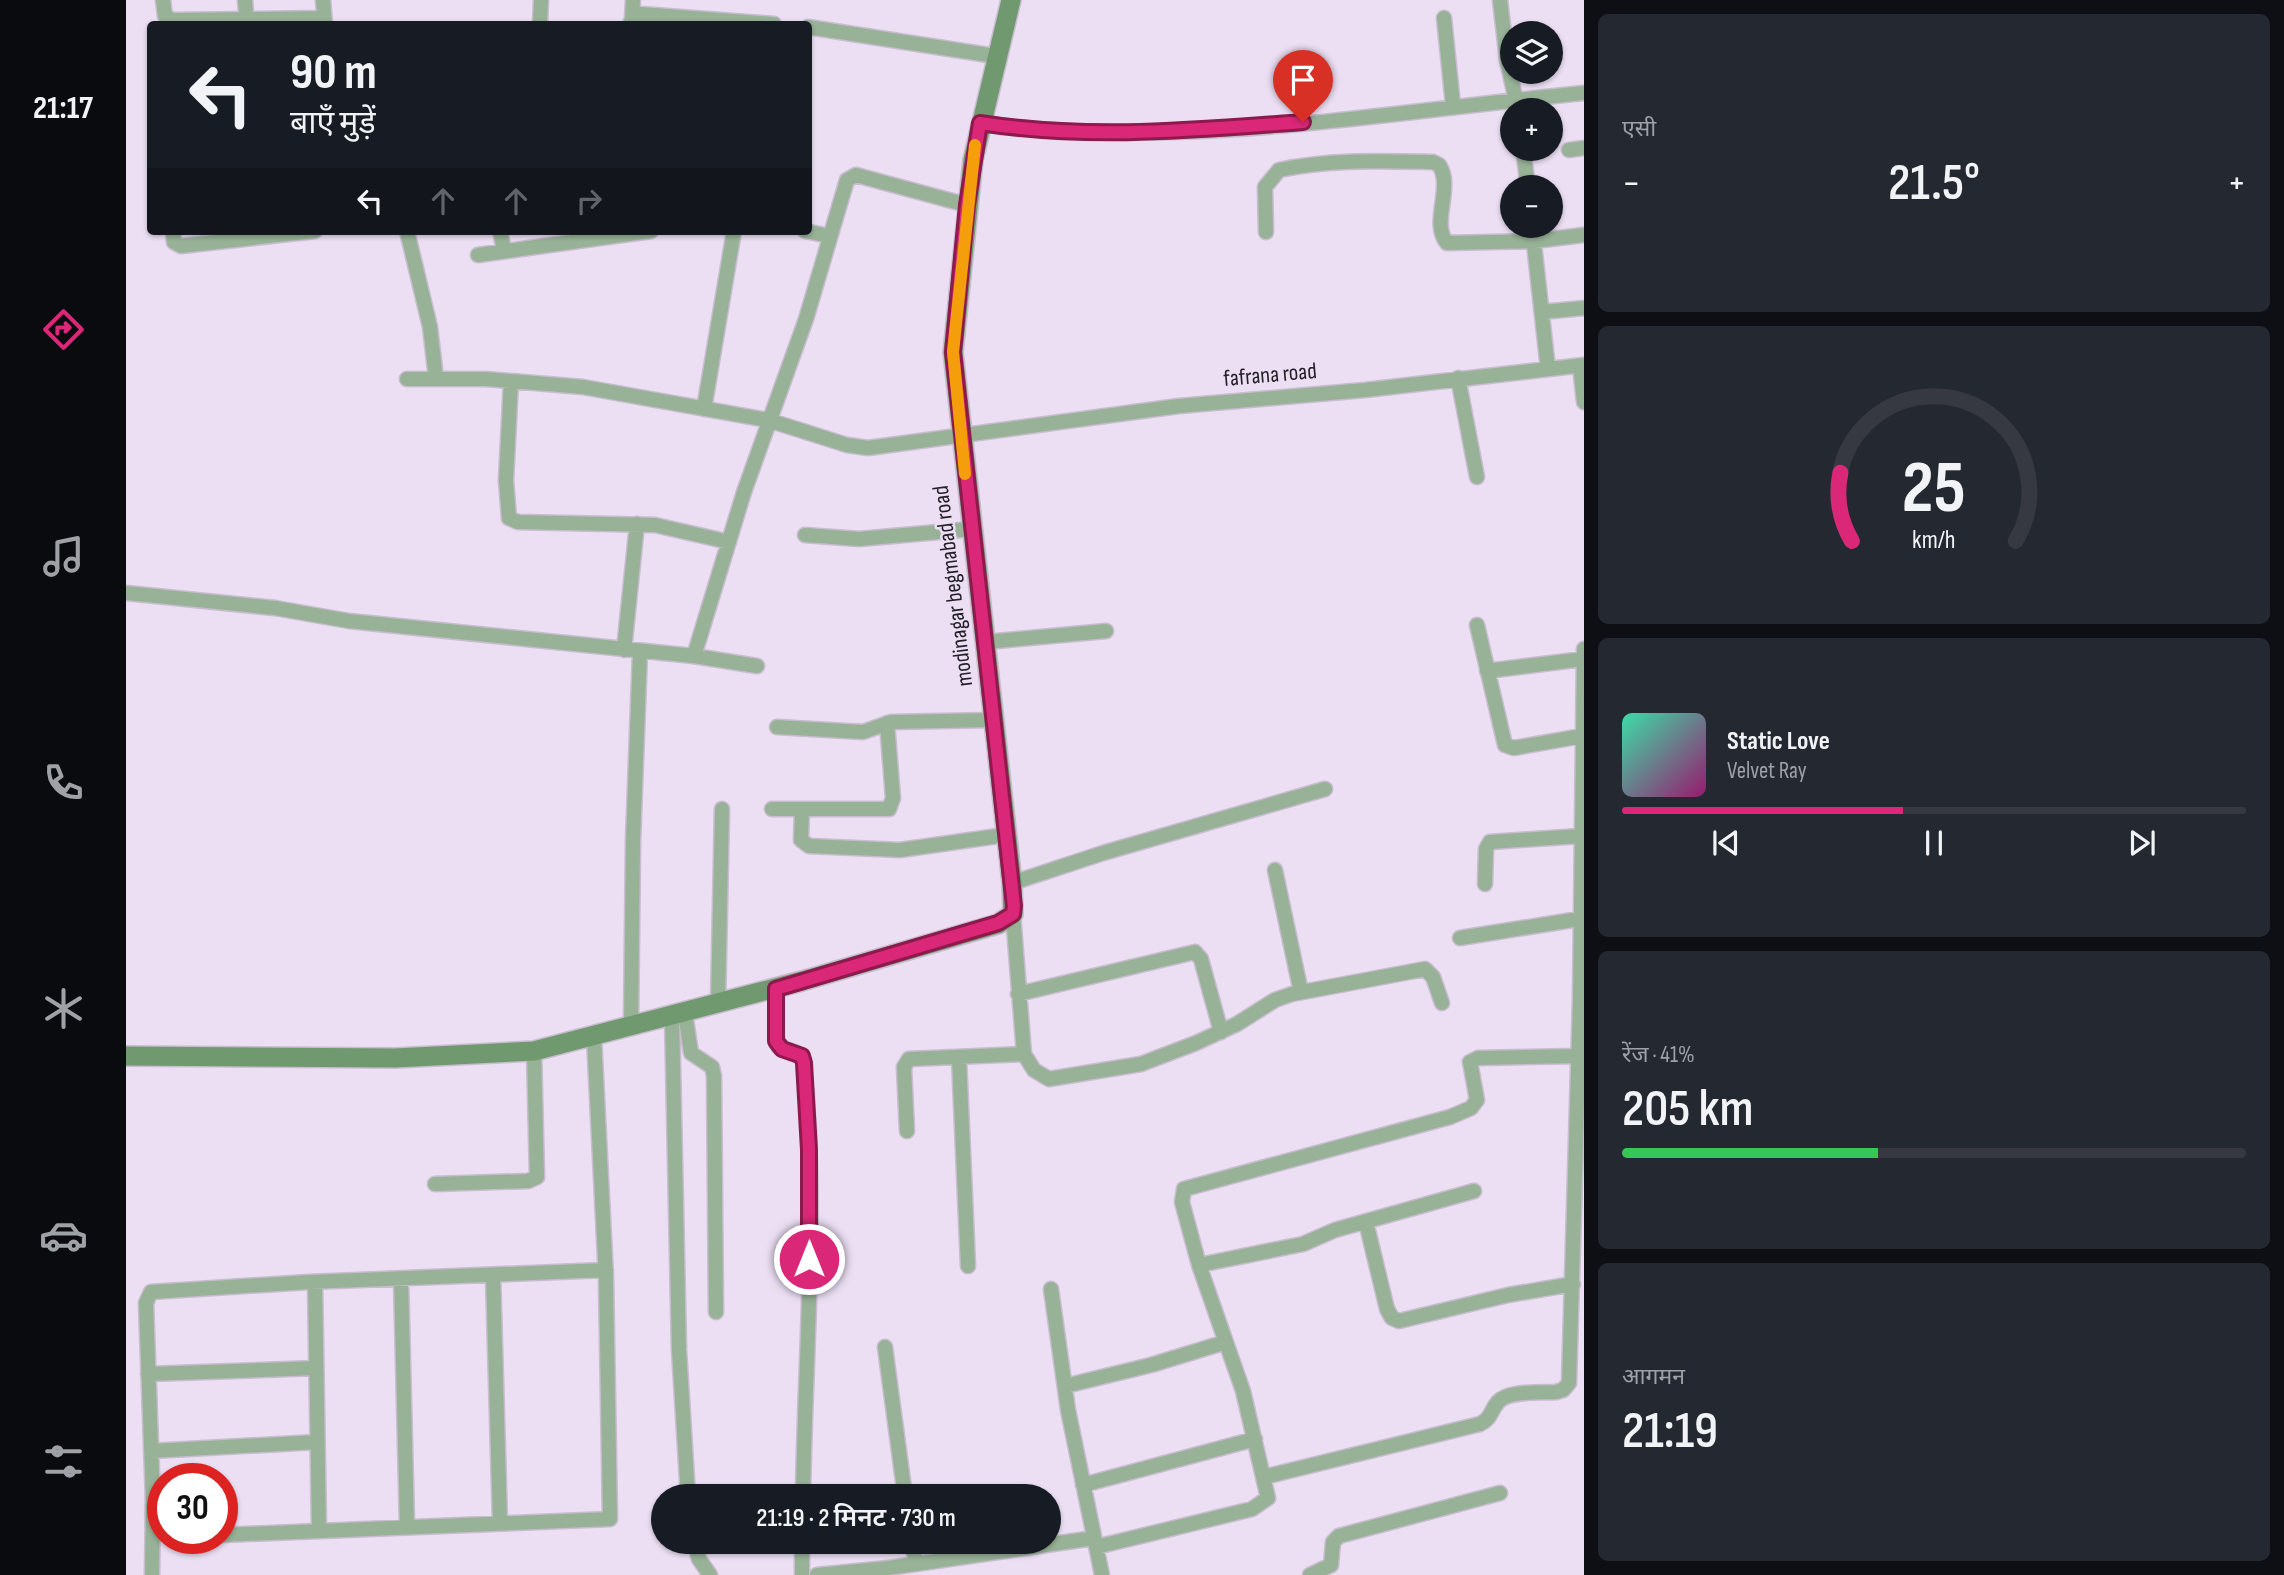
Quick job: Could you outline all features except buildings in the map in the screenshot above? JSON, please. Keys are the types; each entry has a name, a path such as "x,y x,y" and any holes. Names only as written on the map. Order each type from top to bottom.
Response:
{"street":[{"path":"163,0 165,16 172,20 324,21 323,0"},
{"path":"245,0 247,21"},
{"path":"540,21 541,0"},
{"path":"631,21 633,0"},
{"name":"modinagar begmabad road","path":"1010,0 980,123 967,205 953,352 1012,883 1013,914"},
{"path":"1500,0 1507,60 1516,98"},
{"path":"632,21 640,15 729,21"},
{"path":"1444,18 1453,105"},
{"path":"812,28 995,56"},
{"path":"1556,98 1584,93"},
{"path":"980,123 1080,134 1138,134 1325,120 1453,105 1500,105"},
{"path":"1266,232 1265,187 1279,170 1322,163 1433,162 1443,170 1442,233 1447,243 1534,241 1584,235"},
{"path":"694,656 768,419 806,319 847,180 852,175 904,190 922,191 967,205"},
{"path":"812,233 829,236"},
{"path":"173,235 174,242 181,246 253,235"},
{"path":"408,235 428,317 436,379"},
{"path":"501,235 504,250"},
{"path":"478,254 620,235"},
{"path":"704,409 733,235"},
{"path":"1534,238 1548,369"},
{"path":"1542,312 1584,308"},
{"path":"1582,366 1584,402"},
{"name":"fafrana road","path":"407,379 511,381 583,387 768,419 858,448 1179,405 1582,366"},
{"path":"1458,379 1477,477"},
{"path":"511,381 506,480 509,518 518,522 655,525 729,542"},
{"path":"624,650 637,524"},
{"path":"805,535 859,539 972,529"},
{"path":"126,593 694,656 757,666"},
{"path":"1477,625 1507,747 1582,736"},
{"path":"986,642 1106,631"},
{"path":"1264,1477 1480,1424 1490,1419 1498,1402 1506,1398 1563,1390 1569,1383 1579,1056 1584,649"},
{"path":"631,1027 632,866 640,652"},
{"path":"1487,671 1584,659"},
{"path":"777,727 863,732 887,723 993,720"},
{"path":"772,809 885,810 891,807 887,723"},
{"path":"1012,883 1103,853 1325,789"},
{"path":"719,1004 722,808"},
{"path":"802,809 801,840 809,846 900,850 1005,835"},
{"path":"1485,884 1486,849 1490,842 1580,836"},
{"path":"1275,870 1301,992"},
{"path":"126,1056 395,1058 534,1051 768,990 998,923 1013,914 1024,1054 1034,1070 1049,1079 1059,1080 1141,1064 1221,1032 1275,1000 1301,992 1425,969 1433,977 1442,1003"},
{"path":"1460,938 1579,919"},
{"path":"1018,994 1195,952 1200,959 1221,1032"},
{"path":"768,990 778,1046 803,1059 809,1150 803,1484"},
{"path":"678,1015 691,1052 712,1067 714,1076 716,1312"},
{"path":"678,1015 679,1350 687,1484"},
{"path":"238,1534 407,1525 606,1521 611,1516 606,1270 594,1037"},
{"path":"435,1184 528,1181 537,1177 534,1051"},
{"path":"907,1131 906,1061 1024,1054"},
{"path":"817,1575 1095,1542 1252,1509 1268,1498 1264,1477 1226,1342 1199,1265 1182,1202 1184,1189 1437,1121 1471,1108 1477,1100 1470,1062 1478,1058 1579,1056"},
{"path":"959,1058 968,1266"},
{"path":"1199,1265 1303,1244 1335,1230 1474,1191"},
{"path":"1366,1222 1387,1309 1392,1318 1399,1321 1508,1295 1573,1284"},
{"path":"152,1463 146,1303 150,1292 606,1270"},
{"path":"493,1275 500,1523"},
{"path":"401,1279 407,1525"},
{"path":"314,1282 319,1530"},
{"path":"1051,1289 1065,1386 1102,1575"},
{"path":"1065,1386 1151,1366 1226,1342"},
{"path":"885,1347 903,1484"},
{"path":"148,1374 316,1368"},
{"path":"1083,1485 1255,1439"},
{"path":"151,1451 317,1442"},
{"path":"1310,1575 1331,1565 1332,1542 1339,1536 1500,1493"},
{"path":"152,1575 156,1554"},
{"path":"698,1554 705,1573"},
{"path":"802,1554 802,1575"},
{"path":"914,1554 916,1564"}],"slow traffic":[{"path":"965,474 953,352 975,145"}],"route":[{"path":"809,1259 809,1150 804,1063 802,1056 782,1049 776,1041 776,989 998,923 1013,914 1012,883 953,352 972,160 980,123 1080,134 1153,133 1303,122"}]}
